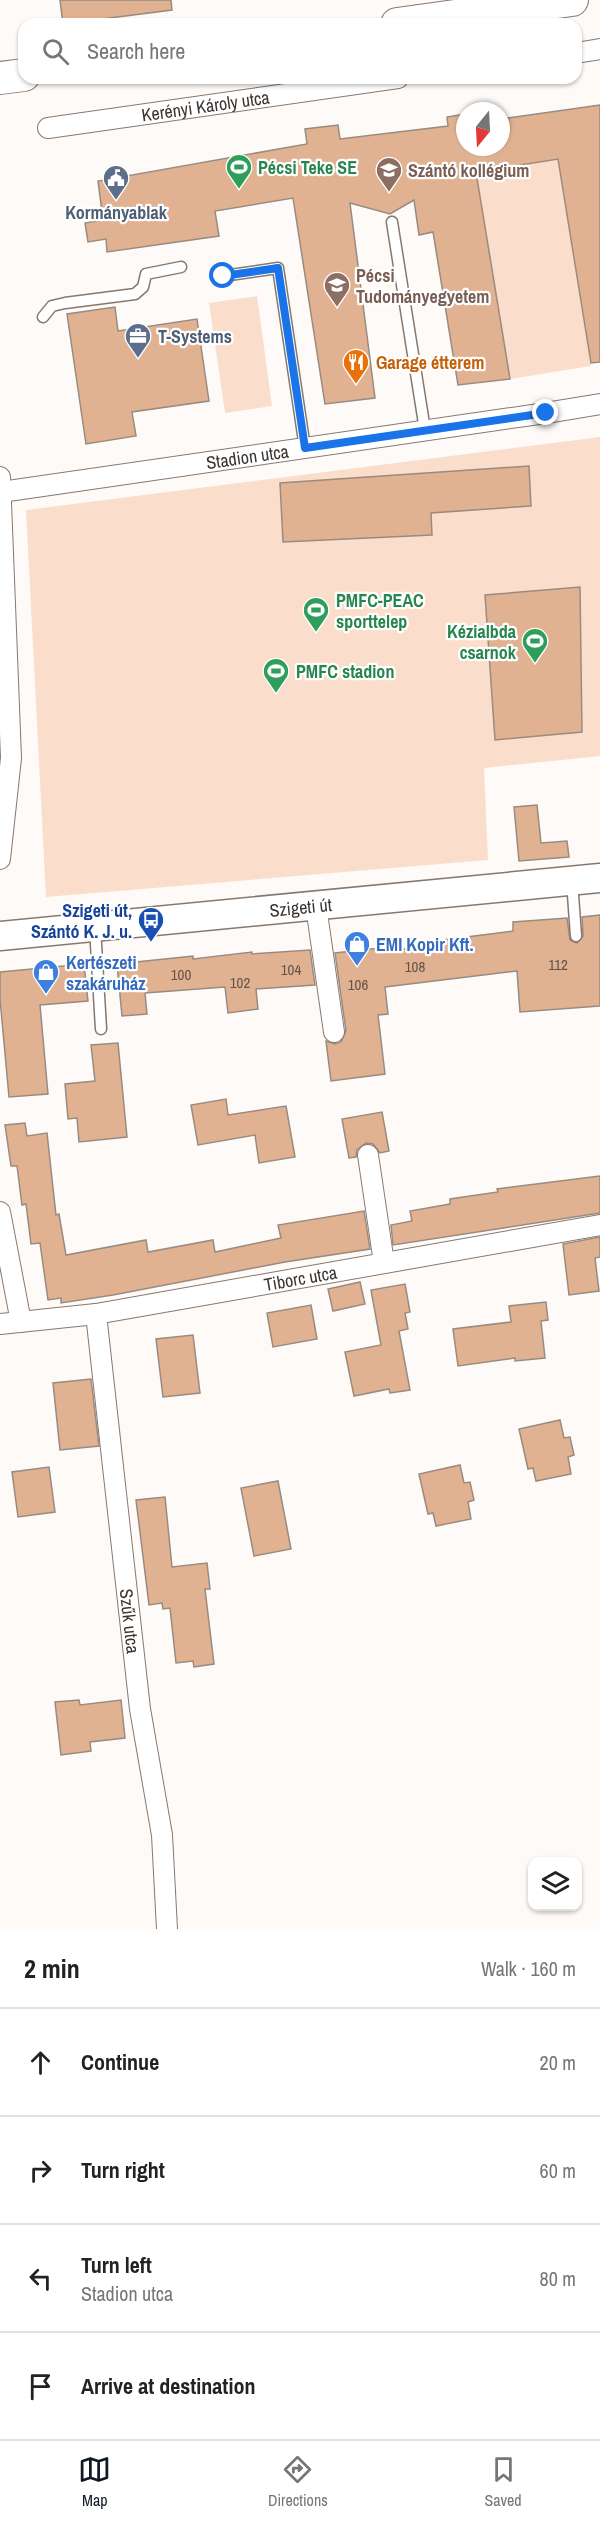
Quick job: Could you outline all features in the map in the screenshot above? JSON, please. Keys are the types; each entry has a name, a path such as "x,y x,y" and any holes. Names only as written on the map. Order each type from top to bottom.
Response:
{"main road":[{"path":"441,18 572,0"},
{"path":"0,78 18,76"}],"street":[{"path":"582,52 600,49"},
{"name":"Kerényi Károly utca","path":"48,128 356,84"},
{"name":"Stadion utca","path":"1,492 600,404"},
{"path":"0,477 11,758 0,859"},
{"name":"Szigeti út","path":"0,936 600,878"},
{"path":"316,906 334,1032"},
{"path":"368,1155 384,1263"},
{"path":"0,1212 21,1322"},
{"name":"Tiborc utca","path":"0,1324 96,1314 600,1225"},
{"name":"Szűk utca","path":"96,1314 140,1709 162,1835 168,1929"}],"lane":[{"path":"392,222 425,430"},
{"path":"43,317 46,311 58,304 135,294 143,287 146,274 181,267"},
{"path":"223,276 278,268 305,448"},
{"path":"572,881 576,936"},
{"path":"95,927 101,1029"}],"shaded area":[{"path":"558,159 591,366 510,379 476,172"},
{"path":"257,296 272,406 225,413 209,303"},
{"name":"PMFC-PEAC sporttelep","path":"600,437 600,756 484,768 488,860 46,897 26,510"}],"building":[{"path":"60,0 171,0 172,10 110,18 62,18"},
{"name":"Pécsi Tudományegyetem","path":"600,105 600,362 591,363 558,159 476,172 510,379 458,385 433,232 419,235 414,200 390,214 350,203 375,398 325,404 293,198 215,211 219,236 107,252 106,239 88,242 85,223 103,220 98,181 307,144 305,129 338,125 340,139 448,126 447,117 456,116 456,156 510,156 510,118"},
{"name":"T-Systems","path":"115,307 118,331 197,319 209,401 132,412 136,436 86,444 67,314"},
{"path":"529,466 531,506 431,513 432,535 283,542 280,483"},
{"name":"Kézialbda csarnok","path":"580,587 582,732 495,740 485,595"},
{"path":"537,805 541,843 567,841 569,857 519,861 514,807"},
{"path":"600,915 600,1006 520,1012 517,971 385,987 388,1014 378,1015 385,1074 331,1081 326,1041 335,1044 341,1042 346,1031 335,953 380,948 381,952 426,946 443,943 443,940 513,931 513,922 567,918 570,940 577,943 583,936 582,917"},
{"path":"310,950 315,985 256,989 258,1009 228,1013 225,987 145,993 147,1014 122,1016 117,964 193,956 193,959 252,952 252,954"},
{"path":"84,964 88,1001 40,1005 48,1094 9,1097 0,999 0,972"},
{"path":"118,1043 127,1137 79,1142 77,1118 68,1119 65,1084 95,1081 91,1045"},
{"path":"226,1099 228,1115 286,1106 295,1157 259,1163 255,1135 198,1145 191,1105"},
{"path":"382,1112 389,1151 380,1153 373,1144 366,1143 357,1150 356,1157 349,1158 342,1119"},
{"path":"25,1123 27,1136 47,1133 56,1215 59,1214 66,1255 146,1240 148,1252 213,1240 215,1252 281,1238 278,1225 364,1211 370,1249 285,1262 113,1295 61,1303 61,1298 48,1300 40,1243 31,1244 26,1204 22,1205 17,1166 11,1166 5,1125"},
{"path":"600,1176 600,1213 393,1245 391,1225 412,1221 410,1211 450,1204 450,1199 498,1192 497,1189"},
{"path":"600,1237 600,1257 595,1258 599,1291 569,1295 563,1244"},
{"path":"360,1282 365,1304 333,1311 328,1289"},
{"path":"405,1284 410,1312 405,1313 408,1329 399,1331 410,1390 390,1393 389,1389 354,1396 345,1352 381,1345 371,1290"},
{"path":"546,1302 548,1320 541,1321 545,1358 515,1361 515,1358 458,1366 453,1329 511,1322 509,1306"},
{"path":"311,1305 317,1339 273,1347 267,1313"},
{"path":"193,1335 200,1393 163,1397 156,1339"},
{"path":"91,1379 99,1446 60,1450 53,1383"},
{"path":"560,1420 564,1438 570,1437 574,1455 568,1457 571,1474 536,1481 533,1468 528,1469 519,1429"},
{"path":"460,1465 464,1483 470,1482 474,1500 468,1502 471,1519 436,1526 433,1513 428,1514 419,1474"},
{"path":"49,1467 55,1512 18,1517 12,1472"},
{"path":"278,1481 291,1549 254,1556 241,1488"},
{"path":"165,1497 172,1567 207,1563 210,1589 205,1589 214,1664 194,1667 193,1661 176,1663 170,1608 163,1609 162,1603 149,1605 136,1500"},
{"path":"79,1700 80,1705 121,1700 125,1738 90,1742 91,1751 61,1755 55,1702"}],"place":[{"name":"Pécsi Teke SE","path":"239,190"},
{"name":"Szántó kollégium","path":"389,193"},
{"name":"Kormányablak","path":"116,201"},
{"name":"Pécsi Tudományegyetem","path":"337,308"},
{"name":"T-Systems","path":"138,359"},
{"name":"Garage étterem","path":"356,385"},
{"name":"PMFC-PEAC sporttelep","path":"316,633"},
{"name":"Kézialbda csarnok","path":"535,664"},
{"name":"PMFC stadion","path":"276,694"},
{"name":"Szigeti út, Szántó K. J. u.","path":"151,943"},
{"name":"EMI Kopir Kft.","path":"357,967"},
{"name":"Kertészeti szakáruház","path":"46,995"}],"route":[{"path":"223,276 278,268 305,448 546,413"}]}
